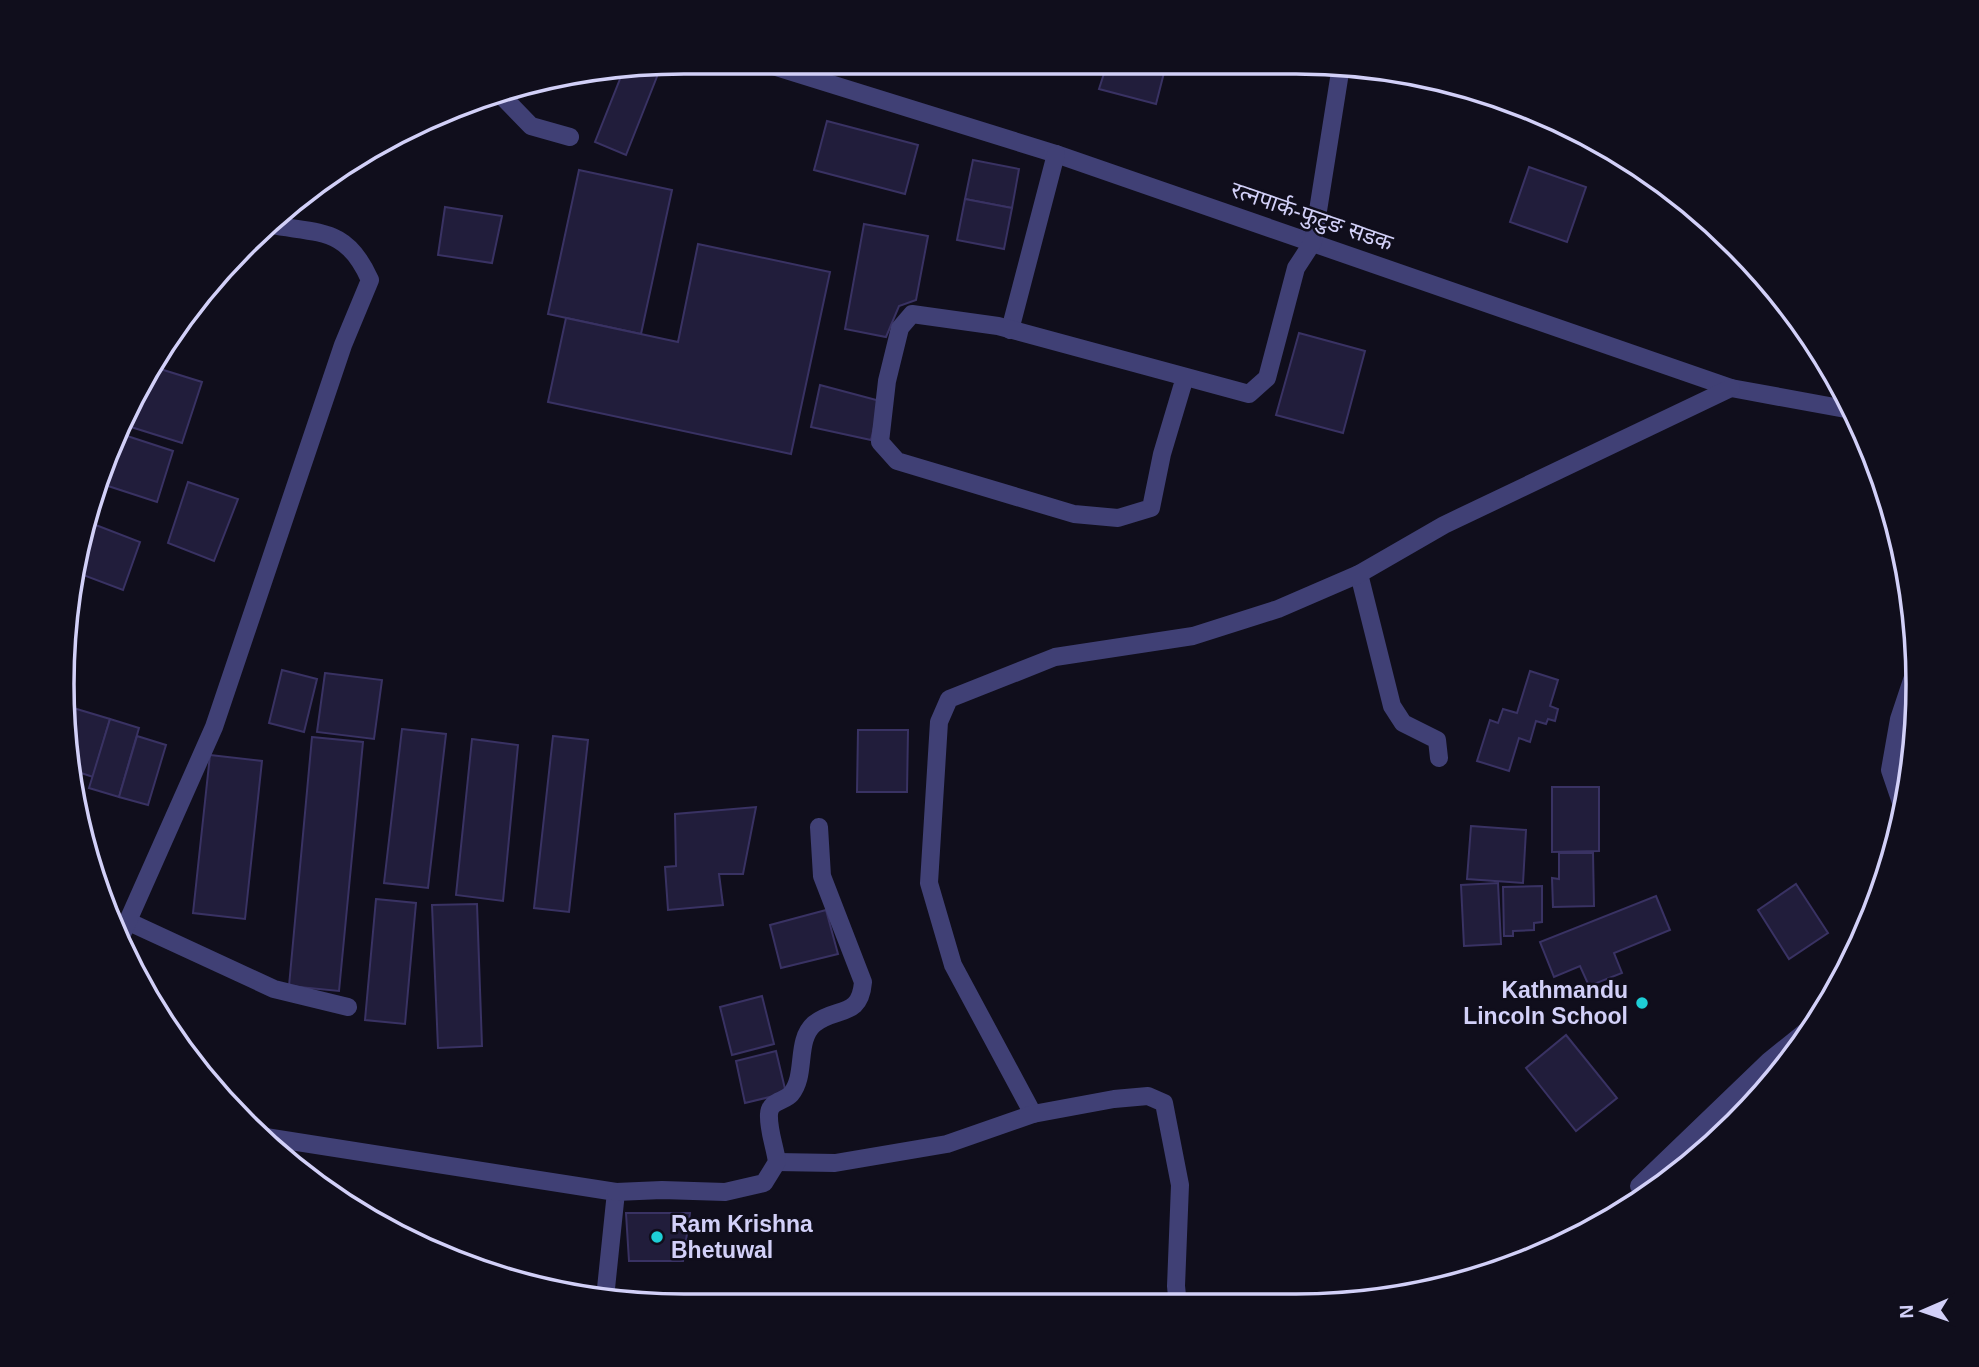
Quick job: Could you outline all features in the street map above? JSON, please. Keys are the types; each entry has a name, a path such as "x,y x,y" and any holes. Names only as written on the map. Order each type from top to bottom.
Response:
{"street":[{"name":"रत्नपार्क-फुटुङ सडक","path":"799,74 1056,154 1731,388 1840,408"},
{"path":"1185,377 1162,454 1151,508 1118,518 1074,514 897,461 880,442 887,380 900,328 912,314 1010,330 1249,394 1266,378 1296,268 1313,242 1339,75"},
{"path":"506,100 531,126 570,137"},
{"path":"1010,330 1056,154"},
{"path":"125,928 214,727 343,345 370,280 360,257 336,236 279,226"},
{"path":"1033,1114 953,965 929,883 939,722 949,699 1055,657 1193,636 1278,609 1359,574 1444,525 1731,388"},
{"path":"1359,574 1392,706 1403,723 1437,740 1439,758"},
{"path":"1896,788 1890,770 1905,701"},
{"path":"278,1139 616,1192 725,1192 765,1183 777,1161 769,1112 773,1104 789,1097 794,1089 806,1037 814,1024 854,1007 861,997 863,982 822,876 819,827"},
{"path":"127,921 274,989 348,1007"},
{"path":"1639,1186 1784,1048"},
{"path":"777,1161 835,1163 947,1144 1033,1114 1114,1099 1148,1096 1164,1103 1180,1185 1178,1294"},
{"path":"606,1288 616,1192"}],"building":[{"path":"1104,74 1164,74 1156,104 1099,89"},
{"path":"658,75 626,155 595,142 621,77"},
{"path":"827,121 918,145 905,194 814,170"},
{"path":"973,160 1019,169 1012,208 965,199"},
{"path":"1529,167 1586,187 1567,242 1510,222"},
{"path":"579,170 672,190 641,334 548,314"},
{"path":"965,199 1012,208 1004,249 957,240"},
{"path":"445,207 502,216 492,263 438,255"},
{"path":"864,224 928,236 916,300 899,306 886,337 845,329"},
{"path":"698,244 830,272 791,454 548,402 566,318 678,342"},
{"path":"1299,333 1365,351 1343,433 1276,415"},
{"path":"161,369 202,382 182,443 131,427"},
{"path":"820,385 880,401 871,440 811,427"},
{"path":"126,436 173,451 157,502 107,485"},
{"path":"188,482 238,499 214,561 168,543"},
{"path":"94,524 140,542 123,590 83,575"},
{"path":"282,670 317,679 304,732 269,723"},
{"path":"1530,671 1558,680 1550,706 1558,709 1555,721 1548,719 1546,724 1536,721 1530,742 1519,738 1509,771 1477,761 1490,720 1498,723 1503,709 1517,713"},
{"path":"325,673 382,680 374,739 317,732"},
{"path":"75,708 110,719 93,777 80,773"},
{"path":"110,719 139,728 119,797 89,788"},
{"path":"402,729 446,734 428,888 384,883"},
{"path":"858,730 908,730 907,792 857,792"},
{"path":"137,736 166,745 148,805 119,797"},
{"path":"553,736 588,740 569,912 534,908"},
{"path":"312,737 363,742 339,991 289,986"},
{"path":"472,739 518,745 503,901 456,895"},
{"path":"210,755 262,761 245,919 193,913"},
{"path":"1552,787 1599,787 1599,851 1552,852"},
{"path":"756,807 743,874 719,874 723,905 668,910 665,867 676,866 675,814"},
{"path":"1471,826 1526,830 1523,883 1467,879"},
{"path":"1559,853 1593,853 1594,906 1553,907 1552,878 1559,879"},
{"path":"1498,883 1501,944 1464,946 1461,885"},
{"path":"1796,884 1828,933 1789,959 1758,910"},
{"path":"1542,886 1542,922 1534,923 1534,930 1513,931 1513,936 1504,936 1503,887"},
{"path":"1656,896 1670,930 1614,953 1622,973 1589,986 1580,966 1554,977 1540,942"},
{"path":"376,899 416,903 405,1024 365,1020"},
{"path":"477,904 482,1046 438,1048 432,905"},
{"path":"826,910 838,954 781,968 770,925"},
{"path":"762,996 774,1044 732,1055 720,1007"},
{"path":"1566,1035 1617,1098 1576,1131 1526,1068"},
{"path":"776,1051 786,1093 745,1103 736,1061"},
{"name":"Ram Krishna Bhetuwal","path":"626,1213 690,1213 683,1261 629,1261"}],"place":[{"name":"Kathmandu Lincoln School","path":"1642,1003"},
{"name":"Ram Krishna Bhetuwal","path":"657,1237"}]}
